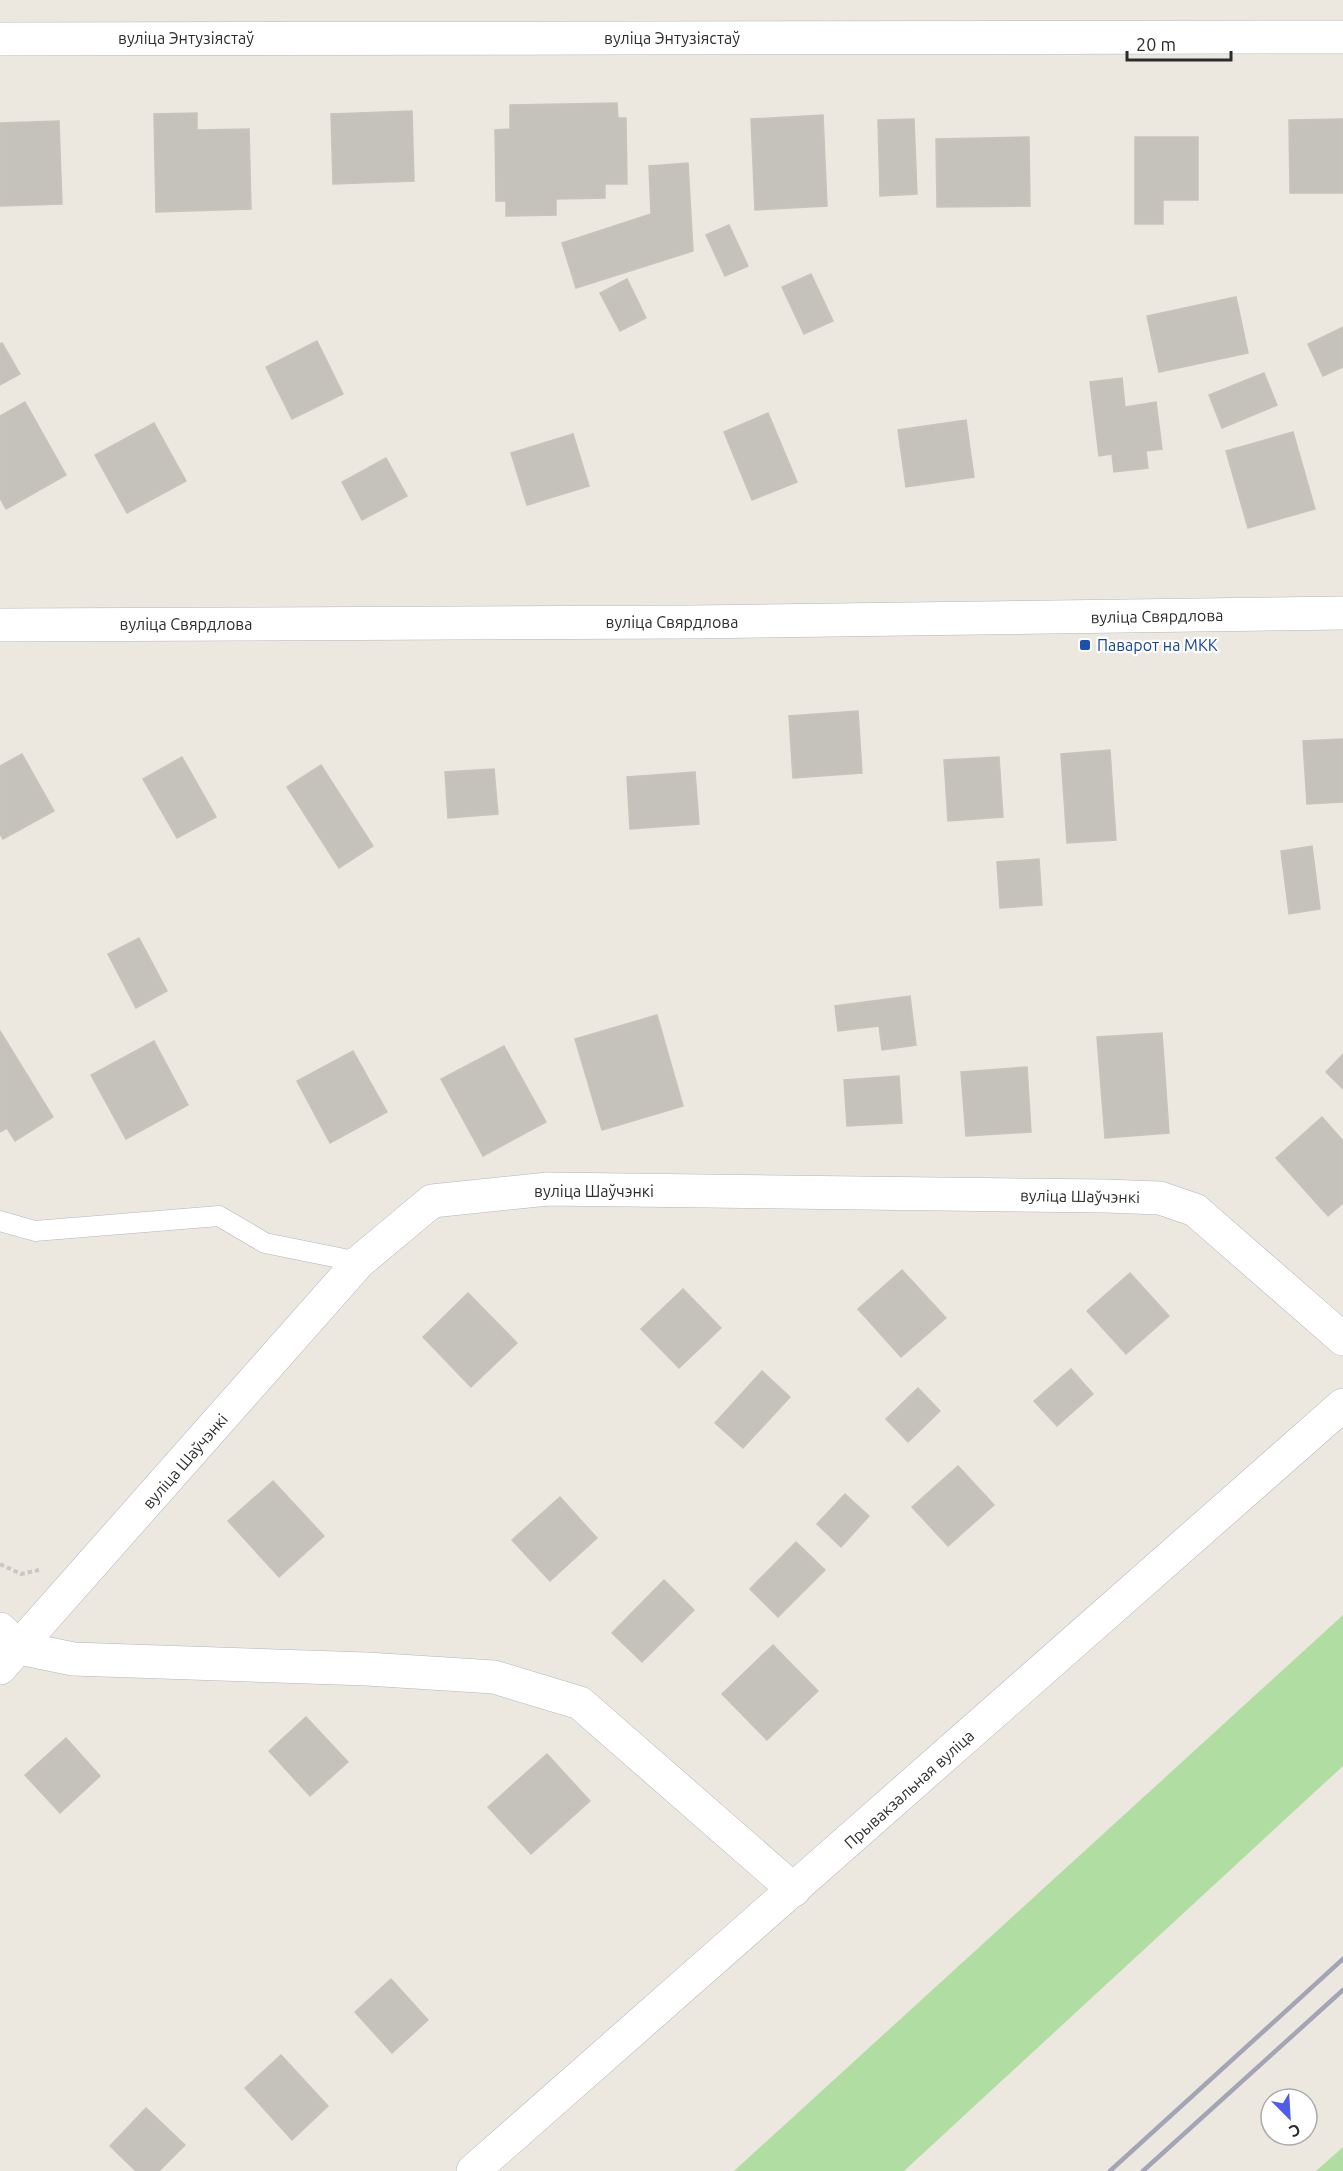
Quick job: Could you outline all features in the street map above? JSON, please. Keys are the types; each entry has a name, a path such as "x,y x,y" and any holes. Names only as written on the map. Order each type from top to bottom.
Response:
{"street":[{"name":"вуліца Энтузіястаў","path":"0,39 1343,37"},
{"name":"вуліца Свярдлова","path":"0,625 679,622 1343,613"},
{"name":"вуліца Шаўчэнкі","path":"7,1648 359,1262 432,1201 548,1189 1160,1198 1196,1210 1343,1339"},
{"name":"Прывакзальная вуліца","path":"473,2171 1343,1405"},
{"path":"7,1648 73,1659 367,1669 494,1677 580,1704 794,1890"}],"lane":[{"path":"0,1221 35,1231 219,1216 265,1244 359,1262"}],"green space":[{"path":"1343,1615 1343,1766 904,2171 734,2171"},
{"path":"1343,2147 1343,2171 1316,2171"}],"building":[{"path":"617,103 618,118 626,118 627,184 605,184 605,198 556,199 556,215 506,216 506,201 496,201 495,130 510,129 510,105"},
{"path":"412,111 414,181 333,184 331,114"},
{"path":"197,113 197,130 249,129 251,209 156,212 154,114"},
{"path":"823,115 827,206 755,210 751,119"},
{"path":"914,119 917,194 880,196 878,120"},
{"path":"1343,119 1343,193 1290,193 1289,120"},
{"path":"59,121 62,204 0,206 0,123"},
{"path":"1029,137 1030,206 937,207 936,139"},
{"path":"1135,137 1198,137 1198,200 1163,200 1163,224 1135,224"},
{"path":"688,163 693,251 576,288 562,243 651,214 649,166"},
{"path":"729,225 748,266 725,276 706,235"},
{"path":"811,274 833,321 804,334 782,287"},
{"path":"627,279 646,318 620,331 600,293"},
{"path":"1236,297 1248,353 1159,372 1147,316"},
{"path":"1343,327 1343,367 1323,376 1308,344"},
{"path":"317,341 343,394 292,419 266,367"},
{"path":"2,343 20,374 0,385 0,344"},
{"path":"1264,373 1277,405 1222,428 1209,395"},
{"path":"1122,378 1125,407 1156,402 1162,449 1146,451 1148,468 1114,472 1112,454 1099,456 1090,382"},
{"path":"25,402 66,475 6,509 0,498 0,416"},
{"path":"768,413 797,482 752,500 724,432"},
{"path":"966,420 974,477 906,487 898,430"},
{"path":"154,423 186,481 127,513 95,455"},
{"path":"1293,432 1315,509 1248,528 1226,451"},
{"path":"573,434 589,486 527,505 511,453"},
{"path":"386,458 407,496 362,520 342,482"},
{"path":"858,711 862,773 793,778 789,716"},
{"path":"1343,739 1343,802 1307,804 1303,741"},
{"path":"1110,750 1116,840 1067,843 1061,754"},
{"path":"22,754 54,811 3,839 0,834 0,766"},
{"path":"182,757 216,817 177,838 143,779"},
{"path":"999,757 1003,817 948,821 944,760"},
{"path":"321,765 373,846 339,868 287,787"},
{"path":"494,769 498,814 448,818 445,772"},
{"path":"695,772 699,824 630,829 627,777"},
{"path":"1312,846 1320,909 1289,914 1281,851"},
{"path":"1039,859 1042,905 1000,908 997,862"},
{"path":"139,938 167,991 136,1008 108,954"},
{"path":"910,996 916,1045 882,1050 879,1026 838,1031 835,1006"},
{"path":"657,1015 683,1106 602,1130 575,1039"},
{"path":"0,1031 53,1117 15,1141 7,1128 0,1132"},
{"path":"1162,1033 1169,1133 1105,1138 1097,1037"},
{"path":"154,1041 188,1105 126,1139 91,1075"},
{"path":"504,1046 546,1122 483,1156 441,1079"},
{"path":"353,1051 387,1112 330,1143 297,1081"},
{"path":"1343,1054 1343,1089 1326,1072"},
{"path":"1027,1067 1031,1132 966,1136 961,1072"},
{"path":"899,1076 902,1123 847,1126 844,1080"},
{"path":"1322,1117 1343,1141 1343,1203 1328,1216 1276,1158"},
{"path":"902,1270 946,1318 901,1357 858,1309"},
{"path":"1130,1273 1169,1316 1126,1354 1087,1311"},
{"path":"683,1289 721,1328 679,1368 641,1329"},
{"path":"468,1293 517,1343 471,1387 423,1337"},
{"path":"1071,1369 1093,1394 1057,1426 1034,1401"},
{"path":"762,1371 790,1397 743,1448 715,1423"},
{"path":"918,1388 940,1411 908,1442 886,1419"},
{"path":"958,1466 994,1505 948,1546 912,1507"},
{"path":"273,1481 324,1536 279,1577 228,1521"},
{"path":"845,1494 869,1516 841,1547 817,1524"},
{"path":"560,1497 597,1538 550,1581 512,1540"},
{"path":"796,1542 825,1570 778,1617 750,1589"},
{"path":"664,1580 694,1610 642,1662 612,1633"},
{"path":"773,1645 818,1691 767,1740 722,1694"},
{"path":"306,1717 348,1762 310,1796 269,1751"},
{"path":"66,1738 100,1776 60,1813 25,1775"},
{"path":"547,1754 590,1801 531,1854 488,1807"},
{"path":"391,1979 428,2020 392,2053 355,2012"},
{"path":"281,2055 328,2106 292,2140 245,2088"},
{"path":"146,2108 185,2145 159,2171 136,2171 110,2146"}],"railway":[{"path":"1110,2171 1343,1959"},
{"path":"1143,2171 1343,1990"}],"place":[{"name":"Паварот на МКК","path":"1085,645"}]}
